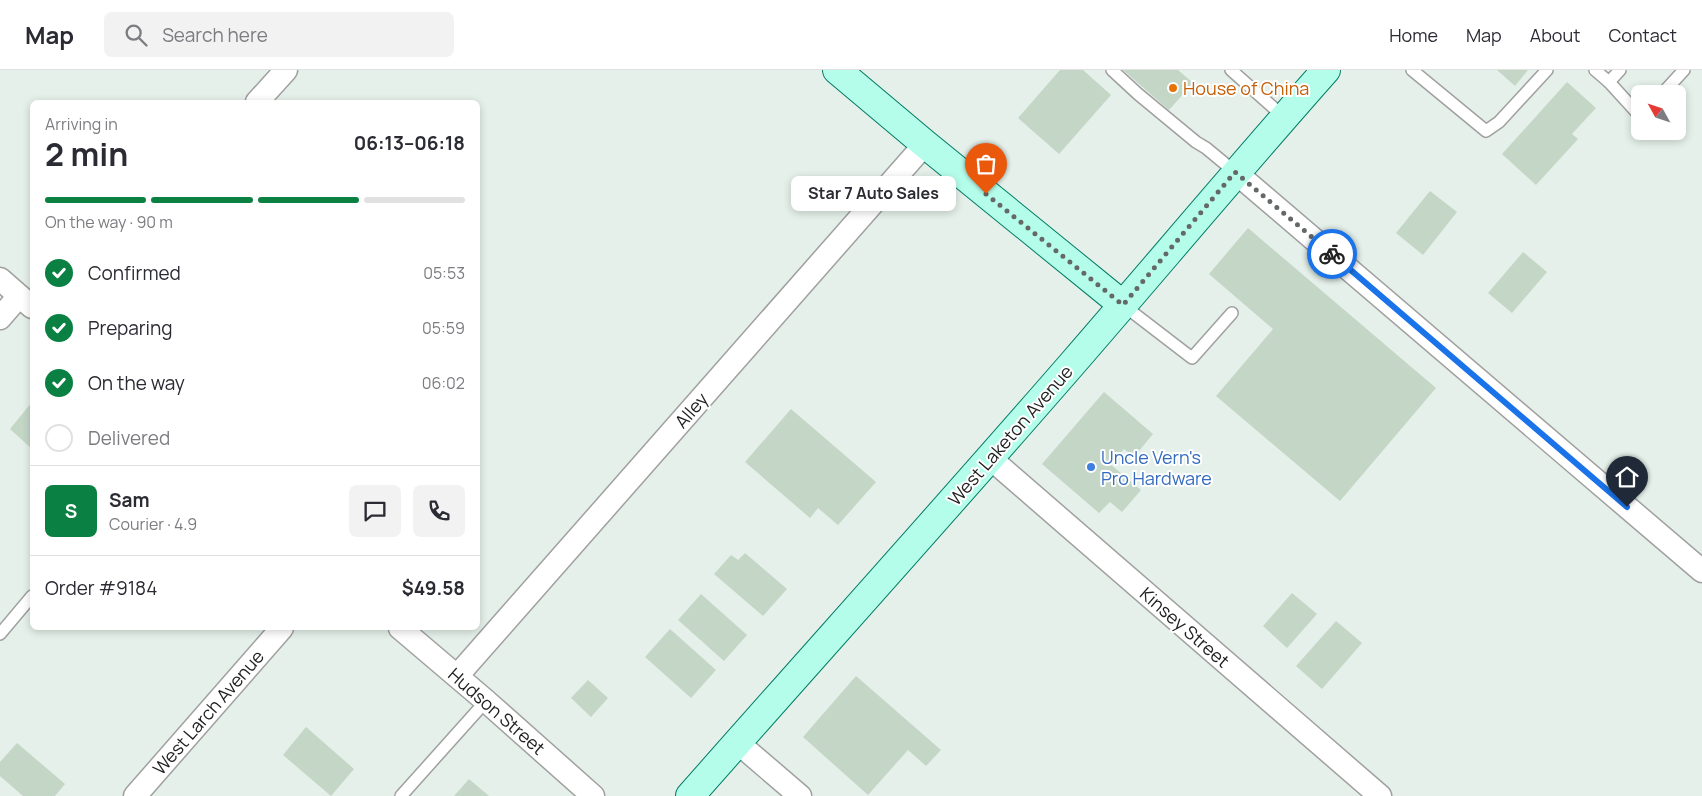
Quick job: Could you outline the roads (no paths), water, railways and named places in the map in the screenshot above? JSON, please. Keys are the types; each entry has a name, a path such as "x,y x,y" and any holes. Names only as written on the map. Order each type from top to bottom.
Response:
{"main road":[{"path":"837,70 1123,305"},
{"name":"West Laketon Avenue","path":"690,796 990,458 1235,172 1326,70"}],"street":[{"path":"259,100 286,70"},
{"name":"Alley","path":"457,676 925,144"},
{"path":"1235,172 1702,571"},
{"path":"0,279 26,301 0,318"},
{"name":"Kinsey Street","path":"990,458 1380,796"},
{"name":"West Larch Avenue","path":"134,796 280,630"},
{"name":"Hudson Street","path":"402,630 593,796"},
{"path":"737,742 800,796"}],"lane":[{"path":"1112,70 1138,94 1235,172"},
{"path":"1231,70 1284,117"},
{"path":"1412,70 1486,131 1499,122 1547,70"},
{"path":"1595,70 1631,106"},
{"path":"1609,82 1620,70"},
{"path":"1670,85 1684,70"},
{"path":"1123,305 1192,358 1232,313"},
{"path":"0,634 30,598"},
{"path":"401,796 486,701"}],"place":[{"name":"House of China","path":"1173,88"},
{"name":"Star 7 Auto Sales","path":"986,194"},
{"name":"Uncle Vern's Pro Hardware","path":"1091,467"}]}
